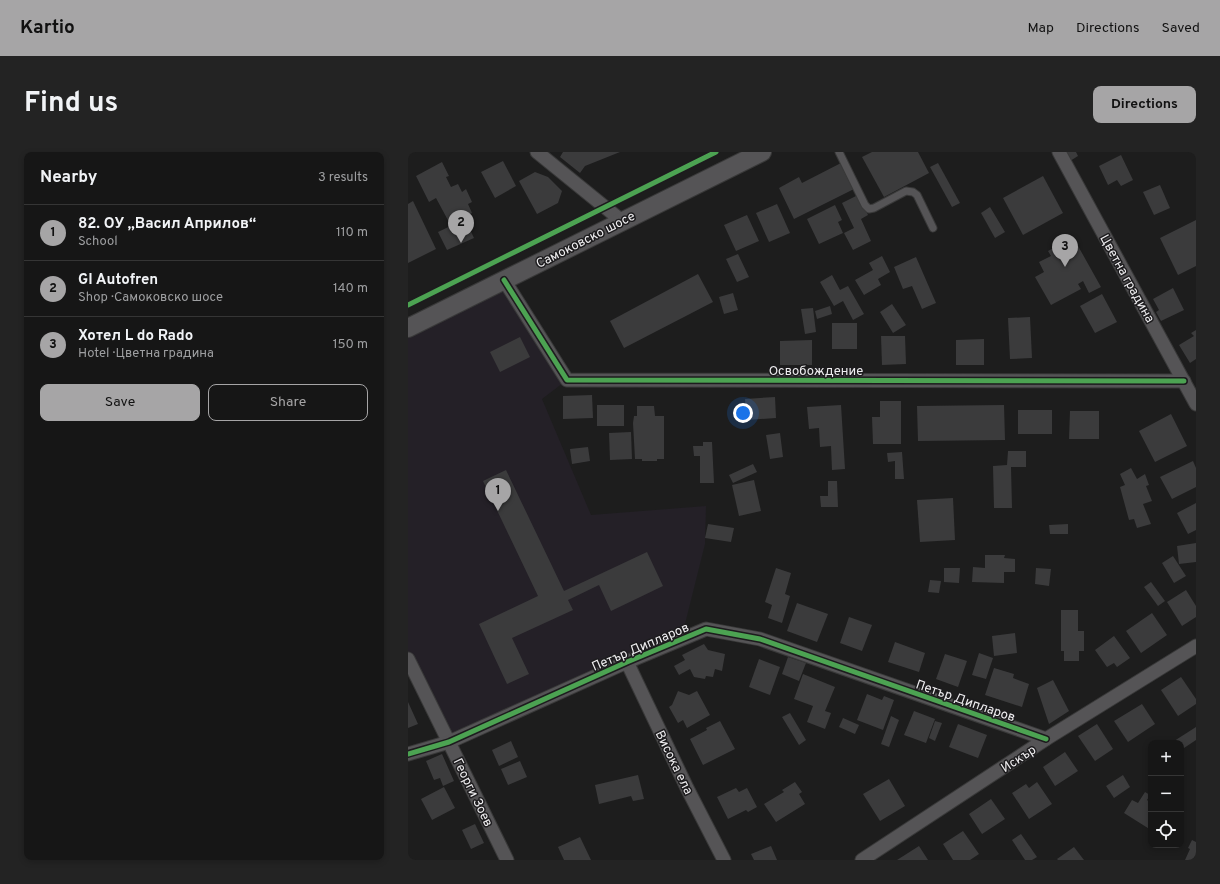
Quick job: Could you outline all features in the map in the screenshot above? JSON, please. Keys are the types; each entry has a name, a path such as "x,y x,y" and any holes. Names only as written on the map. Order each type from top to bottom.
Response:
{"main road":[{"name":"Самоковско шосе","path":"408,328 622,220 762,152"}],"street":[{"path":"537,152 622,220"},
{"name":"Цветна градина","path":"1059,152 1196,404"},
{"name":"Освобождение","path":"504,280 567,380 1184,381"},
{"name":"Петър Дипларов","path":"408,754 449,742 627,662 706,630 760,639 1046,739"},
{"name":"Искър","path":"862,860 1046,739 1196,646"},
{"name":"Георги Зоев","path":"408,659 507,860"},
{"name":"Висока ела","path":"627,662 687,788 724,860"}],"lane":[{"path":"839,152 865,205 869,209 874,208 906,191 913,192 917,195 933,228"}],"shaded area":[{"path":"504,280 567,380 542,399 591,515 706,506 705,544 681,640 449,742 408,659 408,328"}],"building":[{"path":"563,152 620,152 585,166 580,173 560,157"},
{"path":"872,152 918,152 929,173 884,197 862,157"},
{"path":"1065,152 1076,152 1078,156 1070,161"},
{"path":"1121,155 1133,180 1121,186 1117,180 1108,185 1099,166"},
{"path":"503,161 516,186 495,198 481,172"},
{"path":"442,162 449,176 446,177 451,187 458,184 462,192 466,189 472,202 468,204 472,213 450,224 436,198 429,202 416,176"},
{"path":"841,163 854,189 794,219 779,188 799,177 802,183"},
{"path":"938,163 960,203 952,207 930,167"},
{"path":"535,172 548,177 562,191 558,203 537,214 519,181"},
{"path":"1043,176 1063,213 1023,235 1003,198"},
{"path":"1160,185 1170,208 1154,215 1143,192"},
{"path":"858,195 868,215 861,219 871,241 853,250 844,233 854,228 842,203"},
{"path":"413,201 436,249 408,263 408,204"},
{"path":"777,204 790,233 769,242 756,213"},
{"path":"835,205 842,220 838,222 843,233 819,244 807,219"},
{"path":"990,207 1005,232 995,238 981,213"},
{"path":"747,215 759,241 736,251 724,225"},
{"path":"465,219 474,238 447,250 438,232"},
{"path":"1196,220 1196,266 1178,275 1160,238"},
{"path":"1073,237 1101,287 1089,293 1083,281 1078,284 1081,289 1051,305 1035,277 1044,272 1039,262 1051,256 1048,251"},
{"path":"738,254 749,277 737,282 726,259"},
{"path":"882,256 890,272 878,279 881,285 864,295 855,280 873,270 869,263"},
{"path":"916,257 936,303 922,309 912,286 903,289 894,267"},
{"path":"698,274 713,302 624,348 610,321"},
{"path":"832,275 840,290 848,286 864,314 853,320 843,301 834,306 820,282"},
{"path":"1173,288 1184,310 1161,321 1156,312 1159,310 1153,299"},
{"path":"733,293 738,310 724,314 719,297"},
{"path":"1102,294 1117,322 1095,333 1080,306"},
{"path":"892,304 906,325 893,333 880,312"},
{"path":"830,306 832,314 817,319 815,311"},
{"path":"813,308 816,332 805,334 801,309"},
{"path":"1030,317 1032,358 1010,359 1008,318"},
{"path":"832,323 857,323 857,349 832,349"},
{"path":"1196,330 1196,359 1190,363 1179,345 1194,336 1191,333"},
{"path":"881,336 905,336 906,364 882,365"},
{"path":"520,337 530,357 500,372 490,352"},
{"path":"984,339 984,365 956,365 956,340"},
{"path":"812,340 812,365 780,365 780,341"},
{"path":"592,395 593,418 563,419 563,396"},
{"path":"775,397 776,418 746,420 745,399"},
{"path":"880,401 901,401 901,444 873,444 872,417 880,417"},
{"path":"597,405 624,405 624,426 597,426"},
{"path":"841,405 845,469 832,470 831,446 820,447 819,428 809,429 807,407"},
{"path":"1004,405 1005,440 918,441 917,406"},
{"path":"637,406 654,406 655,416 664,416 664,459 657,459 657,461 642,461 642,459 635,459 633,423 634,416 637,416"},
{"path":"1018,410 1052,410 1052,434 1018,434"},
{"path":"1070,411 1099,411 1099,439 1069,439"},
{"path":"1171,414 1187,446 1155,462 1139,431"},
{"path":"631,432 632,459 610,460 609,433"},
{"path":"780,433 783,457 770,459 766,435"},
{"path":"703,442 712,442 714,483 700,483 700,456 694,456 693,446 703,446"},
{"path":"588,447 590,461 572,464 570,449"},
{"path":"1008,451 1026,451 1026,467 1011,467 1012,508 994,508 993,466 1007,465"},
{"path":"902,452 904,479 895,479 895,461 888,462 887,453"},
{"path":"1193,461 1196,468 1196,487 1172,499 1160,477"},
{"path":"753,464 757,472 733,483 729,475"},
{"path":"1131,468 1137,479 1145,474 1149,485 1146,486 1152,501 1143,504 1151,524 1137,528 1134,519 1129,520 1120,487 1125,485 1120,474"},
{"path":"506,470 564,591 647,552 663,586 611,611 599,585 568,600 573,610 512,638 529,674 507,684 479,624 538,596 483,481"},
{"path":"754,480 761,511 739,516 732,485"},
{"path":"828,481 837,481 838,507 821,507 820,496 828,496"},
{"path":"953,498 955,540 920,542 917,500"},
{"path":"1196,503 1196,530 1188,534 1177,513"},
{"path":"708,524 734,528 731,542 705,538"},
{"path":"1068,524 1068,534 1050,534 1049,525"},
{"path":"1196,543 1196,562 1179,564 1177,546"},
{"path":"985,555 1005,555 1004,558 1015,559 1015,572 1004,572 1004,583 972,582 973,567 985,568"},
{"path":"1173,556 1186,576 1174,583 1162,563"},
{"path":"776,568 791,573 785,594 790,596 782,623 768,618 772,605 765,602"},
{"path":"944,568 960,568 959,583 944,582"},
{"path":"1036,568 1051,569 1049,586 1035,584"},
{"path":"930,580 941,581 939,593 928,592"},
{"path":"1151,582 1165,601 1158,606 1144,587"},
{"path":"1186,590 1196,606 1196,617 1182,626 1167,602"},
{"path":"797,603 828,614 817,642 787,631"},
{"path":"1061,610 1078,610 1078,631 1084,631 1084,651 1079,651 1079,661 1064,661 1064,651 1061,651"},
{"path":"1152,613 1167,635 1141,653 1126,631"},
{"path":"849,617 872,625 862,651 840,643"},
{"path":"1015,633 1017,653 994,656 992,636"},
{"path":"1114,636 1130,658 1117,667 1114,663 1107,667 1095,650"},
{"path":"895,642 925,653 919,672 888,662"},
{"path":"704,644 708,650 725,654 722,671 715,669 713,677 706,676 705,679 694,677 690,669 679,675 674,666 685,660 682,655"},
{"path":"979,653 993,658 986,679 972,675"},
{"path":"945,654 967,661 958,687 936,679"},
{"path":"788,657 806,663 799,681 782,674"},
{"path":"759,659 780,667 770,695 749,687"},
{"path":"994,668 1014,674 1013,678 1029,684 1022,707 985,695"},
{"path":"803,674 835,687 825,711 831,713 825,729 807,722 813,706 794,699"},
{"path":"1181,677 1196,699 1196,704 1178,716 1161,690"},
{"path":"1053,680 1069,711 1049,724 1037,688"},
{"path":"678,691 689,695 697,691 710,715 687,728 683,720 678,723 669,707 672,705"},
{"path":"867,694 882,700 884,696 894,700 883,730 857,720"},
{"path":"408,702 418,724 408,728"},
{"path":"1142,704 1155,724 1128,742 1114,721"},
{"path":"914,711 935,719 926,743 904,735"},
{"path":"790,713 806,740 799,745 782,717"},
{"path":"891,716 899,720 889,747 881,744"},
{"path":"843,718 859,725 855,734 839,727"},
{"path":"720,721 735,749 703,765 690,739 707,730 706,728"},
{"path":"935,721 942,723 935,741 929,738"},
{"path":"958,724 987,735 978,758 949,747"},
{"path":"1097,724 1113,749 1095,761 1078,736"},
{"path":"1196,727 1196,740 1184,748 1184,740 1176,740"},
{"path":"511,741 518,757 499,766 492,750"},
{"path":"1065,752 1078,771 1055,786 1043,767"},
{"path":"442,754 454,781 443,786 440,778 434,780 426,761"},
{"path":"520,761 527,777 508,785 501,769"},
{"path":"638,775 644,799 633,801 631,796 599,804 595,785"},
{"path":"1123,775 1130,787 1114,798 1106,786"},
{"path":"889,779 905,806 880,821 863,794"},
{"path":"795,782 802,792 799,794 805,804 776,822 764,804 784,792 782,790"},
{"path":"1037,782 1052,804 1029,819 1012,793 1026,784 1029,788"},
{"path":"444,787 455,808 432,820 421,799"},
{"path":"736,788 739,792 747,788 757,807 748,812 746,810 728,819 717,797"},
{"path":"1145,792 1148,794 1148,828 1124,813 1132,800 1138,803"},
{"path":"991,799 1005,819 982,834 969,814"},
{"path":"475,824 484,843 471,849 462,830"},
{"path":"963,831 979,854 970,860 953,860 943,844"},
{"path":"1021,834 1037,857 1032,860 1025,860 1012,840"},
{"path":"580,837 591,860 564,860 558,847"},
{"path":"1192,840 1196,842 1196,860 1185,860 1190,849 1188,848"},
{"path":"771,846 777,860 754,860 751,854"},
{"path":"919,846 928,860 897,860"},
{"path":"1074,847 1084,860 1057,859"}],"cycle path":[{"path":"408,305 716,152"},
{"path":"504,280 567,380 1184,381"},
{"path":"408,754 449,742 627,662 706,629 760,639 1046,739"}],"place":[{"name":"GI Autofren","path":"461,243"},
{"name":"Хотел L do Rado","path":"1065,267"},
{"name":"82. ОУ „Васил Априлов“","path":"498,511"}]}
